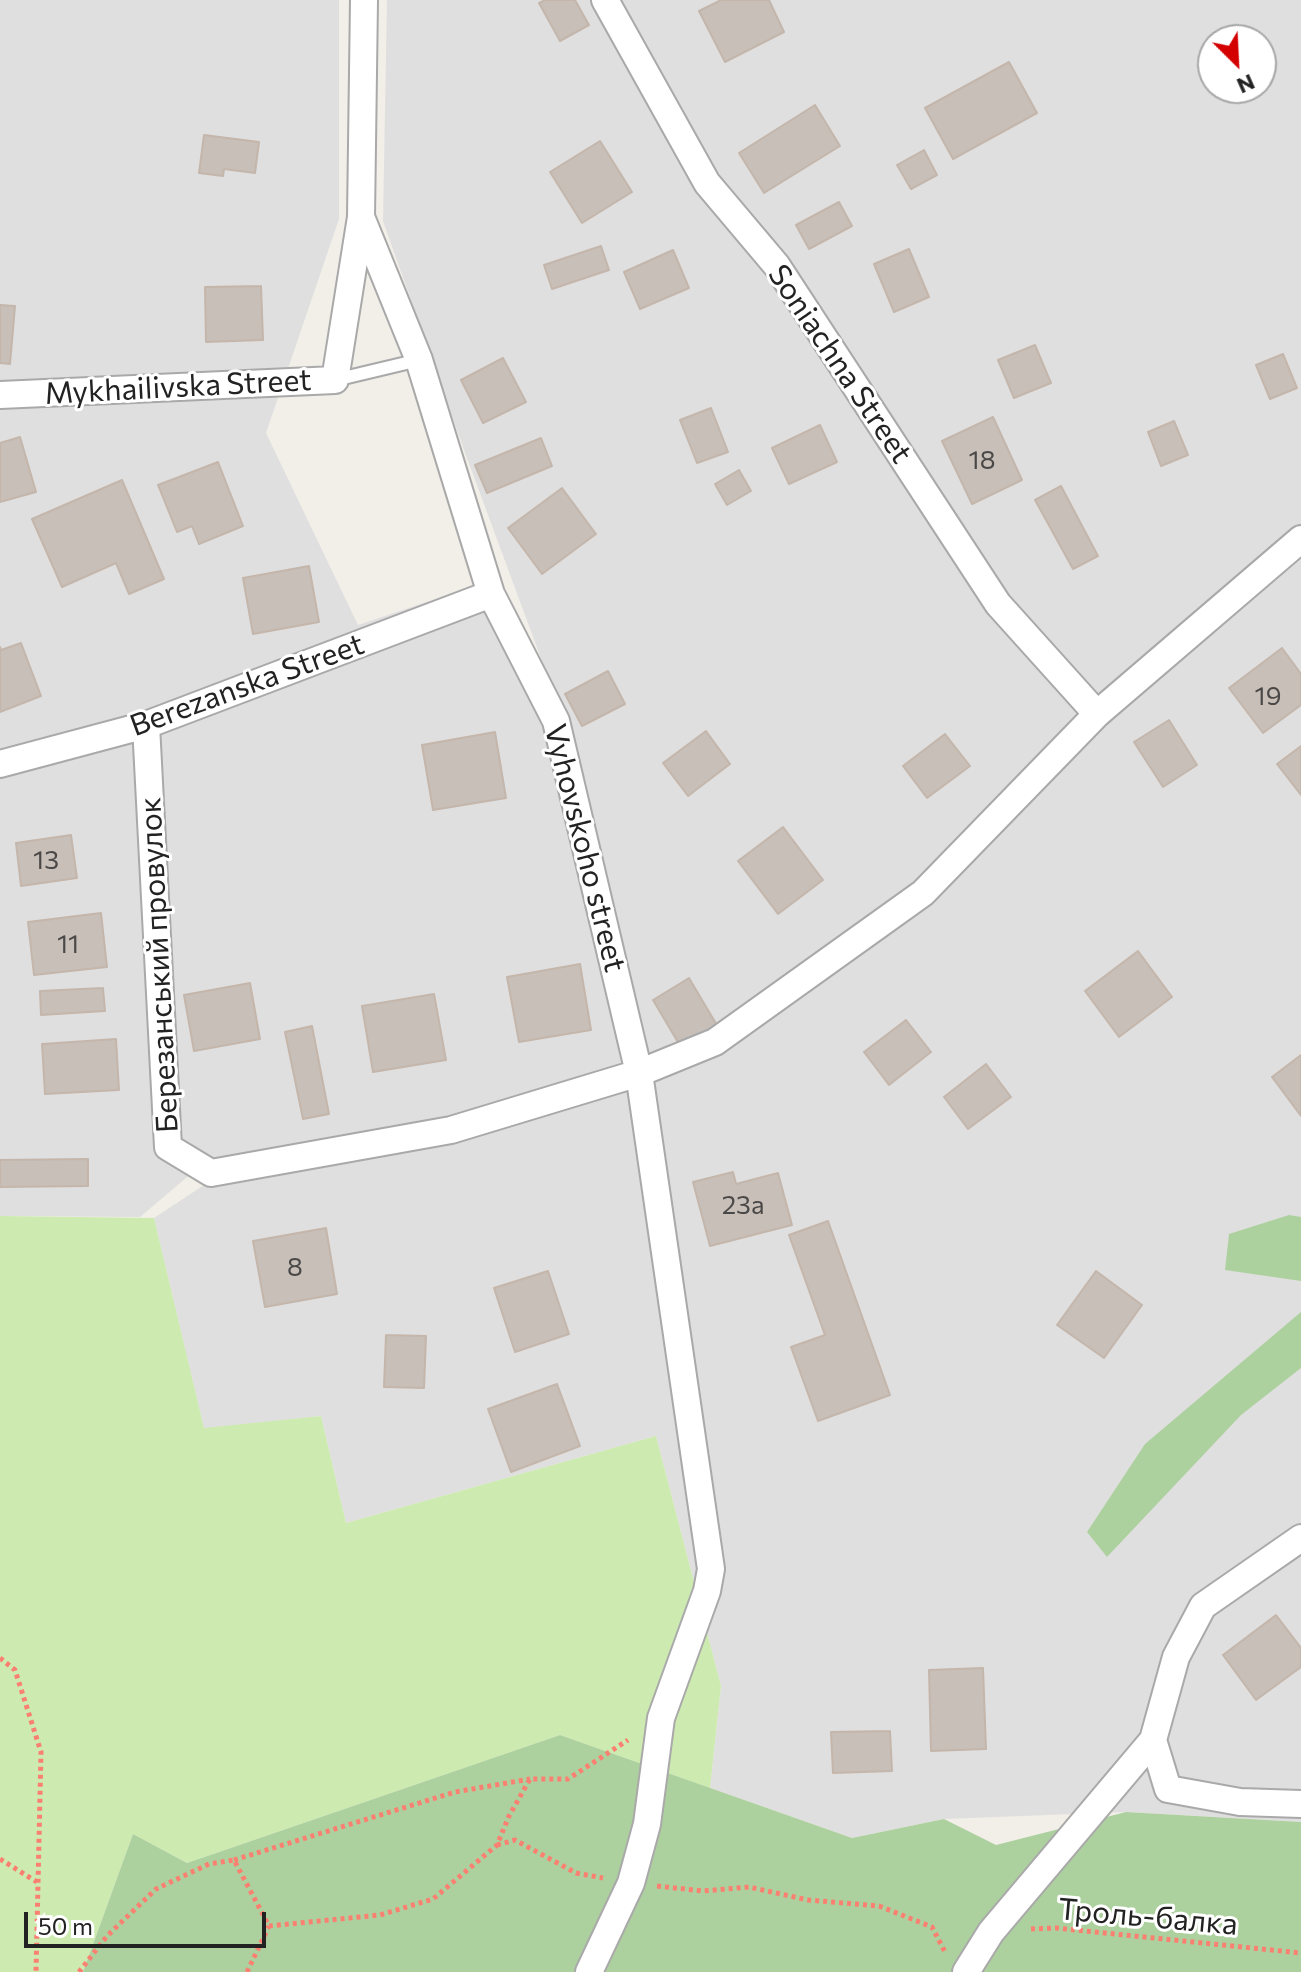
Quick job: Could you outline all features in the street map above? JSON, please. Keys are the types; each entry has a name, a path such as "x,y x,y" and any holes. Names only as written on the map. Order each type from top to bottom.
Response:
{"street":[{"name":"Vyhovskoho street","path":"364,0 361,217 419,360 491,594 556,721 639,1073 711,1569 707,1591 680,1673 661,1718 647,1824 631,1883 589,1972"},
{"name":"Soniachna Street","path":"605,0 707,183 777,266 998,604 1097,714"},
{"name":"Mykhailivska Street","path":"0,395 335,380 361,217"},
{"path":"639,1073 715,1042 923,893 1097,714 1301,539"},
{"name":"Berezanska Street","path":"0,764 146,725 491,594"},
{"name":"Березанський провулок","path":"146,725 168,1147 211,1173 451,1130 639,1073"},
{"path":"958,1966 991,1932 1153,1740 1176,1657 1203,1606 1301,1538"},
{"path":"1153,1740 1168,1789 1240,1802 1301,1804"}],"lane":[{"path":"335,380 419,360"}],"path":[{"path":"0,1658 15,1670 41,1752 36,1972"},
{"path":"79,1972 107,1936 156,1889 209,1864 234,1860 455,1792 530,1779 568,1779 661,1718"},
{"path":"497,1845 530,1779"},
{"path":"269,1926 380,1915 433,1899 497,1845 515,1840 576,1873 631,1883 703,1891 749,1887 808,1900 879,1906 932,1927 958,1966"},
{"path":"0,1859 38,1882"},
{"path":"234,1860 269,1926"},
{"path":"247,1972 269,1926"},
{"name":"Троль-балка","path":"991,1932 1056,1928 1301,1953"}],"shaded area":[{"path":"0,0 339,0 339,219 266,433 358,625 477,585 545,724 632,1074 449,1119 206,1161 140,1217 0,1216"},
{"path":"387,0 1301,0 1301,1822 1126,1812 944,1819 852,1838 710,1788 721,1686 656,1436 346,1523 321,1416 204,1429 154,1218 207,1183 650,1080 563,718 383,221"}],"green space":[{"path":"1289,1215 1301,1217 1301,1281 1225,1270 1229,1234"},
{"path":"0,1216 154,1218 204,1428 321,1416 346,1523 656,1436 721,1686 710,1788 560,1735 187,1863 133,1834 83,1972 0,1972"},
{"path":"1301,1312 1301,1368 1241,1415 1107,1557 1087,1532 1145,1444"},
{"path":"560,1735 852,1838 944,1819 996,1845 1126,1812 1301,1822 1301,1972 83,1972 133,1834 187,1863"}],"building":[{"path":"545,0 575,0 589,25 560,41 539,3"},
{"path":"721,0 769,0 784,32 725,62 699,11"},
{"path":"1009,62 1037,113 953,159 925,108"},
{"path":"815,105 840,146 764,193 739,153"},
{"path":"204,135 259,142 255,173 224,169 223,176 199,173"},
{"path":"600,141 632,192 582,223 550,172"},
{"path":"924,150 937,175 911,189 897,165"},
{"path":"839,202 852,226 809,249 796,225"},
{"path":"601,246 609,270 552,289 544,265"},
{"path":"909,249 929,297 894,312 874,264"},
{"path":"673,250 689,288 640,309 624,272"},
{"path":"261,286 263,340 206,342 205,287"},
{"path":"0,305 15,306 10,364 0,363"},
{"path":"1035,345 1051,383 1014,398 998,360"},
{"path":"1283,354 1297,388 1270,399 1256,365"},
{"path":"503,358 526,402 483,423 461,380"},
{"path":"711,408 728,452 697,463 680,420"},
{"path":"993,417 1022,480 972,504 942,441"},
{"path":"1174,421 1188,455 1161,466 1148,432"},
{"path":"820,425 837,462 789,484 772,448"},
{"path":"20,437 36,492 0,502 0,443"},
{"path":"541,438 552,466 487,493 475,465"},
{"path":"218,462 243,526 199,544 192,526 177,532 158,485"},
{"path":"739,470 751,491 727,505 715,484"},
{"path":"122,480 164,579 129,594 116,563 62,587 32,519"},
{"path":"1061,486 1098,556 1073,569 1035,500"},
{"path":"562,488 596,534 542,574 508,528"},
{"path":"309,566 319,622 253,634 243,578"},
{"path":"21,643 41,696 0,712 0,647 1,650"},
{"path":"1282,648 1301,674 1301,705 1263,733 1229,688"},
{"path":"608,671 625,704 582,726 565,694"},
{"path":"1169,720 1197,765 1163,787 1134,742"},
{"path":"706,731 730,764 688,796 663,763"},
{"path":"495,732 506,798 433,810 422,745"},
{"path":"945,734 970,766 927,798 903,766"},
{"path":"1301,746 1301,795 1277,764"},
{"path":"783,827 823,880 778,914 738,861"},
{"path":"71,835 77,878 21,886 16,843"},
{"path":"101,913 107,967 34,975 28,922"},
{"path":"1138,951 1172,997 1119,1037 1085,991"},
{"path":"580,964 591,1030 519,1042 507,977"},
{"path":"689,978 718,1027 682,1049 653,1000"},
{"path":"250,983 260,1039 194,1051 184,995"},
{"path":"103,988 105,1011 41,1015 40,991"},
{"path":"434,994 446,1060 373,1072 362,1006"},
{"path":"906,1020 931,1052 889,1085 864,1052"},
{"path":"312,1026 329,1114 303,1119 285,1032"},
{"path":"116,1039 119,1090 45,1094 42,1044"},
{"path":"1301,1055 1301,1116 1272,1077"},
{"path":"986,1064 1011,1097 968,1129 944,1097"},
{"path":"88,1159 88,1186 0,1187 0,1160"},
{"path":"733,1172 736,1184 778,1173 792,1225 710,1246 693,1182"},
{"path":"828,1221 890,1395 818,1421 791,1347 825,1335 789,1235"},
{"path":"326,1228 337,1294 265,1307 253,1241"},
{"path":"548,1271 569,1334 515,1352 494,1288"},
{"path":"1096,1271 1142,1305 1104,1358 1057,1325"},
{"path":"386,1335 426,1336 424,1388 384,1387"},
{"path":"557,1384 580,1446 511,1472 488,1409"},
{"path":"1276,1615 1301,1648 1301,1667 1256,1700 1223,1655"},
{"path":"983,1668 986,1749 931,1751 929,1670"},
{"path":"890,1731 892,1771 833,1773 831,1732"}]}
